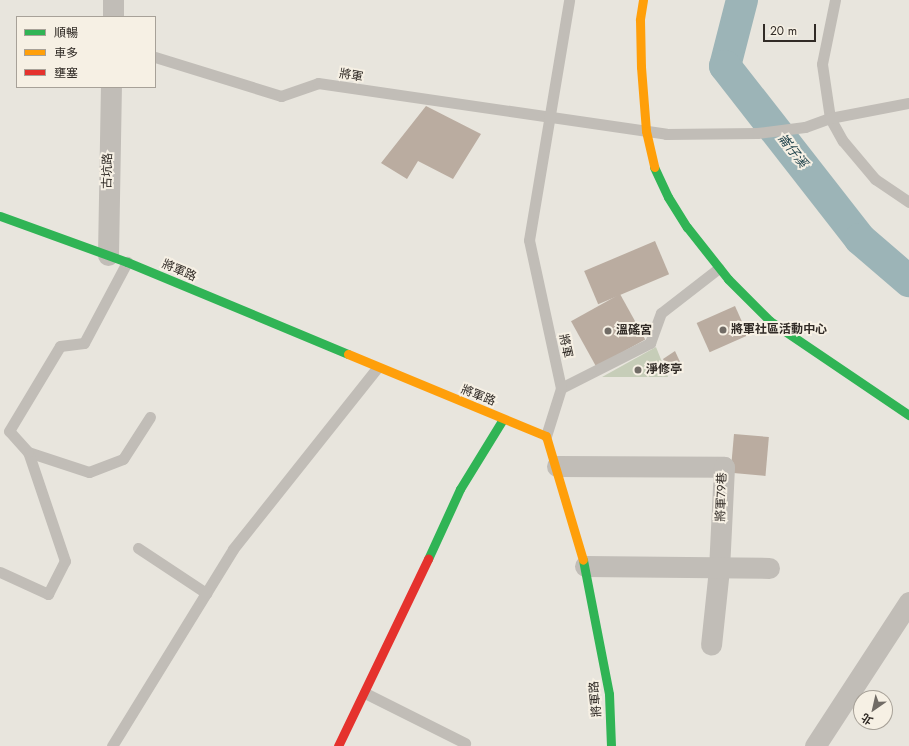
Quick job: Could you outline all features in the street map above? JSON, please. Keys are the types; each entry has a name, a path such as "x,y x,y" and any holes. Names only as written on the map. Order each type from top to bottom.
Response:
{"main road":[{"path":"643,0 640,44 646,131 652,163 668,197 719,268 770,321 810,349 899,406 909,415"},
{"name":"將軍路","path":"0,216 127,262 377,368 546,436 557,466 569,518 585,566 609,694 611,746"},
{"path":"338,746 365,693 460,489 503,419"}],"street":[{"name":"古坑路","path":"108,255 111,88"},
{"name":"將軍79巷","path":"557,466 724,467 719,569 711,645"},
{"path":"585,566 719,569 769,568"},
{"path":"815,746 909,602"}],"lane":[{"name":"將軍","path":"546,436 561,388 529,240 569,0"},
{"path":"835,0 822,64 830,118 843,141 875,179 909,202"},
{"name":"將軍","path":"156,57 281,96 318,83 666,134 757,133 806,127 830,118 909,103"},
{"path":"0,572 48,594 65,561 28,452 9,431 60,346 84,343 127,262"},
{"path":"561,388 650,343 661,313 719,268"},
{"path":"112,746 234,549 377,368"},
{"path":"28,452 89,472 123,459 150,417"},
{"path":"138,548 206,593"},
{"path":"365,693 465,743"}],"green space":[{"path":"656,347 668,377 602,377"}],"building":[{"path":"426,106 481,134 453,179 418,161 407,179 381,163"},
{"path":"655,241 669,274 598,304 584,271"},
{"name":"溫磘宮","path":"620,294 645,339 596,367 571,321"},
{"name":"將軍社區活動中心","path":"735,306 748,335 710,352 697,323"},
{"path":"675,351 681,364 669,371 663,359"},
{"name":"淨修亭","path":"636,365 641,365 642,371 639,374 634,374"},
{"path":"734,434 769,437 765,476 731,473"}],"waterway":[{"name":"崙仔溪","path":"742,0 725,66 860,239 909,281"}],"traffic: fast":[{"path":"654,167 668,197 687,227 728,279 770,321 909,415"},
{"path":"0,216 127,262 348,354"},
{"path":"428,559 460,489 503,419"},
{"path":"583,560 609,694 611,746"}],"traffic: slow":[{"path":"643,0 640,20 641,67 646,131 654,167"},
{"path":"348,354 546,436 583,560"}],"traffic: jam":[{"path":"338,746 428,559"}],"place":[{"name":"將軍社區活動中心","path":"723,330"},
{"name":"溫磘宮","path":"608,331"},
{"name":"淨修亭","path":"638,370"}]}
